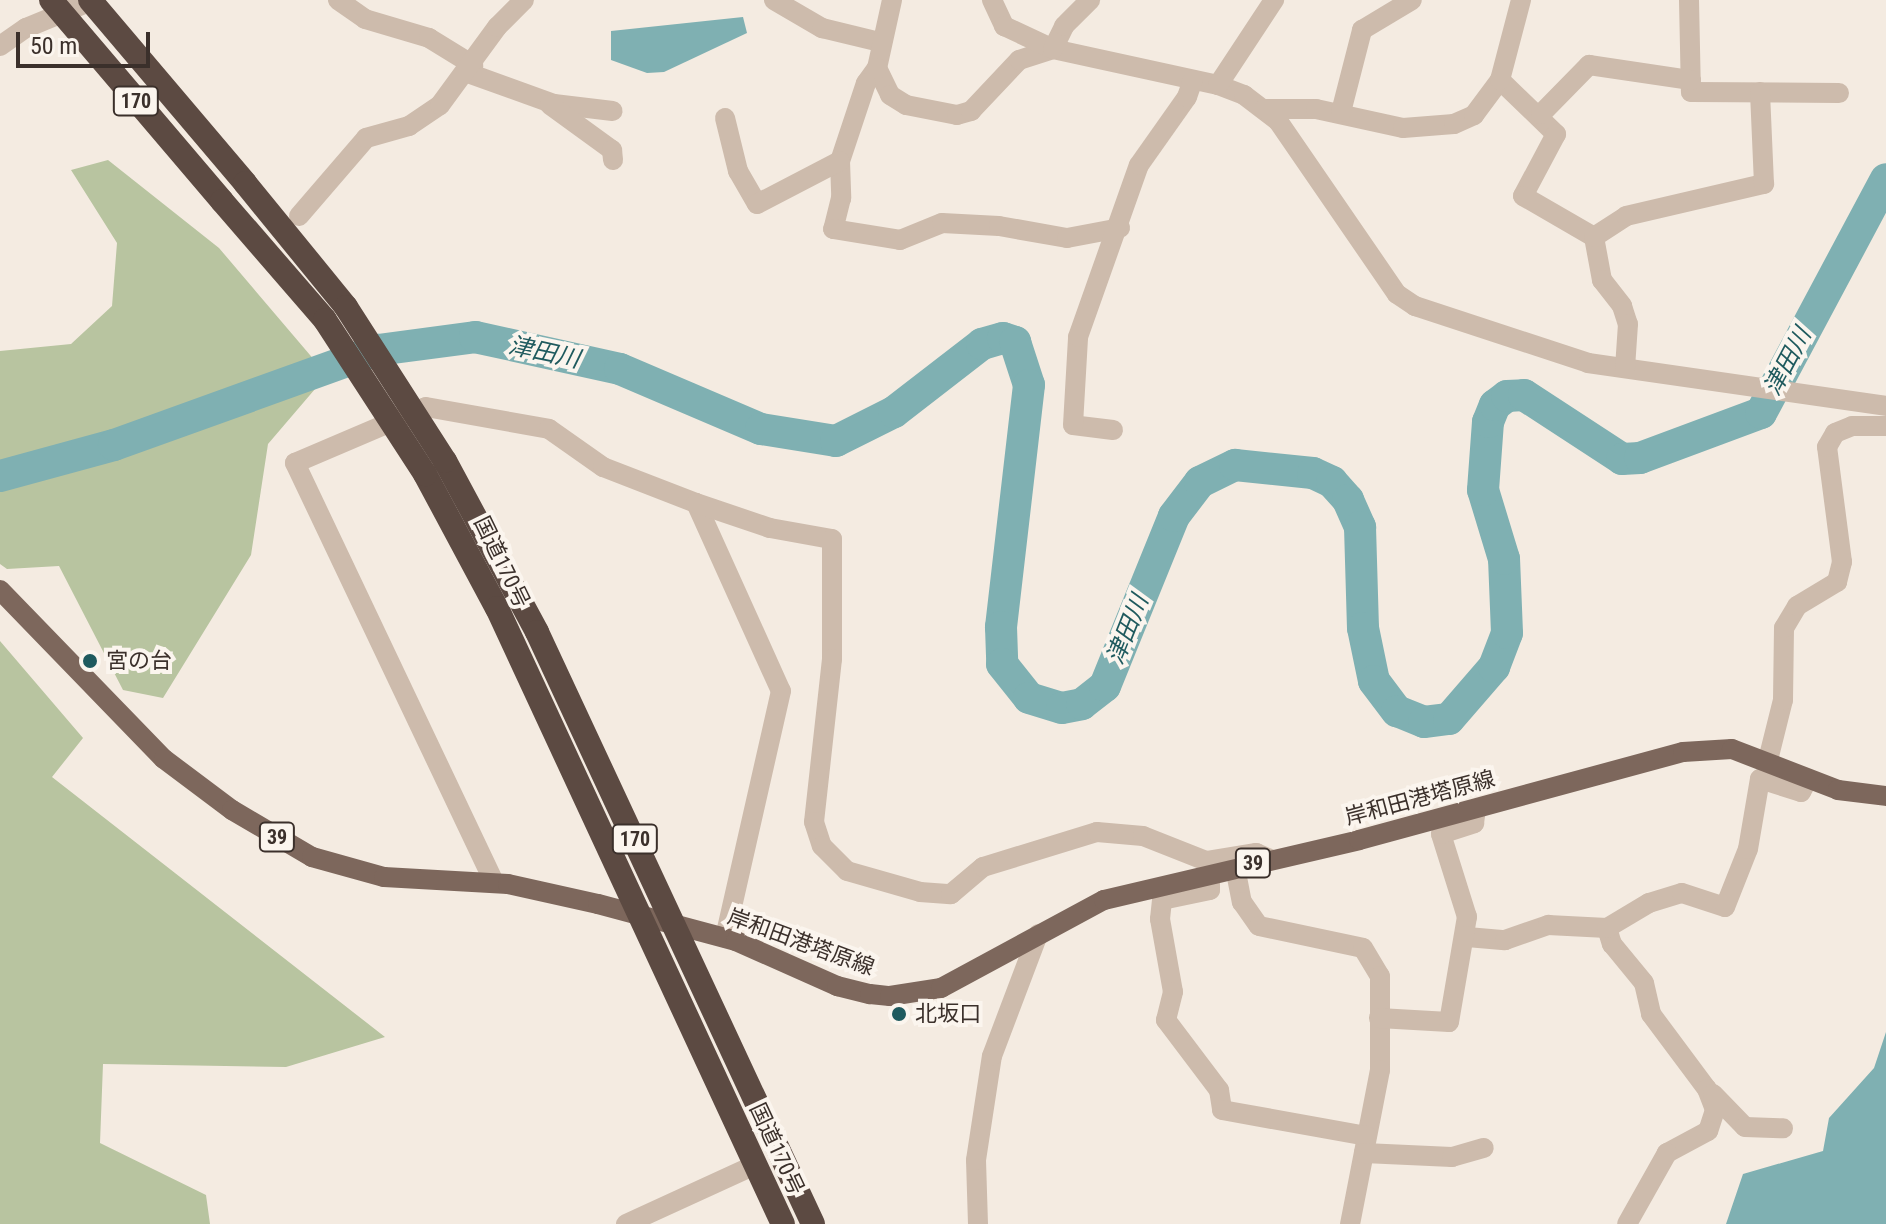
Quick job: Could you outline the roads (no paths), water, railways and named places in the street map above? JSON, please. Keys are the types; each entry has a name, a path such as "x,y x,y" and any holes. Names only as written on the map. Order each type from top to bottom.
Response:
{"highway":[{"name":"国道170号","path":"91,0 346,307 435,468 638,917 783,1224"},
{"name":"国道170号","path":"57,8 325,320 435,468 488,532 813,1224"}],"main road":[{"name":"岸和田港塔原線","path":"0,590 164,759 262,829 312,857 366,874 494,882 675,925 725,938 837,986 890,996 941,988 1104,900 1476,809 1683,752 1732,749 1768,760 1838,790 1886,796"}],"street":[{"path":"0,46 57,8 91,0"},
{"path":"338,0 365,19 429,38 470,69 544,101 612,150 613,160"},
{"path":"299,216 366,138 409,126 440,105 470,69 497,27 524,0"},
{"path":"774,0 822,28 880,42"},
{"path":"892,0 880,42 877,68 866,83 840,161 841,198 833,229 900,240 942,223 999,226 1067,238 1120,228"},
{"path":"992,0 1004,26 1053,49 1218,85 1264,109 1296,144 1397,294 1415,306 1573,358 1886,406"},
{"path":"877,68 890,95 906,105 957,115 988,97 1019,60 1053,49 1064,26 1090,0"},
{"path":"1218,85 1274,0"},
{"path":"1341,112 1362,30 1412,0"},
{"path":"1264,109 1341,112 1403,128 1454,124 1474,115 1500,80 1521,0"},
{"path":"1689,0 1691,92 1839,93"},
{"path":"1541,114 1589,65 1691,80"},
{"path":"1113,430 1073,425 1074,362 1086,302 1120,228 1139,165 1187,97 1193,80"},
{"path":"1500,80 1541,114 1556,134 1523,196 1594,237 1602,280 1622,306 1628,324 1625,368"},
{"path":"1594,237 1626,216 1764,184 1760,92"},
{"path":"544,101 613,111"},
{"path":"725,118 738,171 757,204 840,161"},
{"path":"494,882 295,463 426,407 549,429 603,467 770,528 832,539 832,659 814,822 835,863 887,884 951,894 983,867 1092,832 1143,836 1206,861 1256,853 1270,859"},
{"path":"1768,760 1783,700 1784,628 1797,606 1837,582 1842,562 1827,447 1835,433 1852,426 1886,426"},
{"path":"696,503 781,691 725,938"},
{"path":"1467,937 1505,940 1548,925 1607,928 1649,903 1682,893 1725,907 1748,849 1760,779 1801,792 1808,779"},
{"path":"1379,1018 1449,1022 1467,937 1467,917 1441,834 1474,823 1476,809"},
{"path":"1235,867 1242,902 1259,926 1363,948 1380,976 1380,1070 1350,1224"},
{"path":"1210,873 1210,890 1162,900 1160,919 1173,992 1166,1020 1219,1090 1222,1110 1366,1144 1452,1157 1484,1148"},
{"path":"1607,928 1612,944 1644,983 1651,1014 1707,1089 1745,1127 1783,1128"},
{"path":"978,1224 976,1160 992,1056 1038,934"},
{"path":"1627,1224 1667,1153 1708,1131 1715,1120 1707,1089"},
{"path":"626,1224 755,1165"}],"water":[{"path":"743,17 747,33 664,72 647,73 611,60 611,31"},
{"path":"1886,1032 1886,1224 1726,1224 1743,1174 1823,1151 1829,1118 1874,1068"}],"waterway":[{"name":"津田川","path":"0,476 114,445 378,350 475,337 620,369 761,429 836,441 894,412 982,344 1003,338 1015,342 1029,385 1001,627 1002,664 1029,698 1062,708 1082,704 1105,686 1174,516 1200,482 1235,465 1313,473 1332,482 1348,500 1360,527 1363,628 1374,681 1397,711 1424,722 1449,719 1494,667 1507,633 1504,559 1483,490 1488,422 1495,405 1507,396 1524,395 1622,459 1640,458 1761,413 1886,179"}],"place":[{"name":"宮の台","path":"90,661"},
{"name":"北坂口","path":"899,1014"}]}
